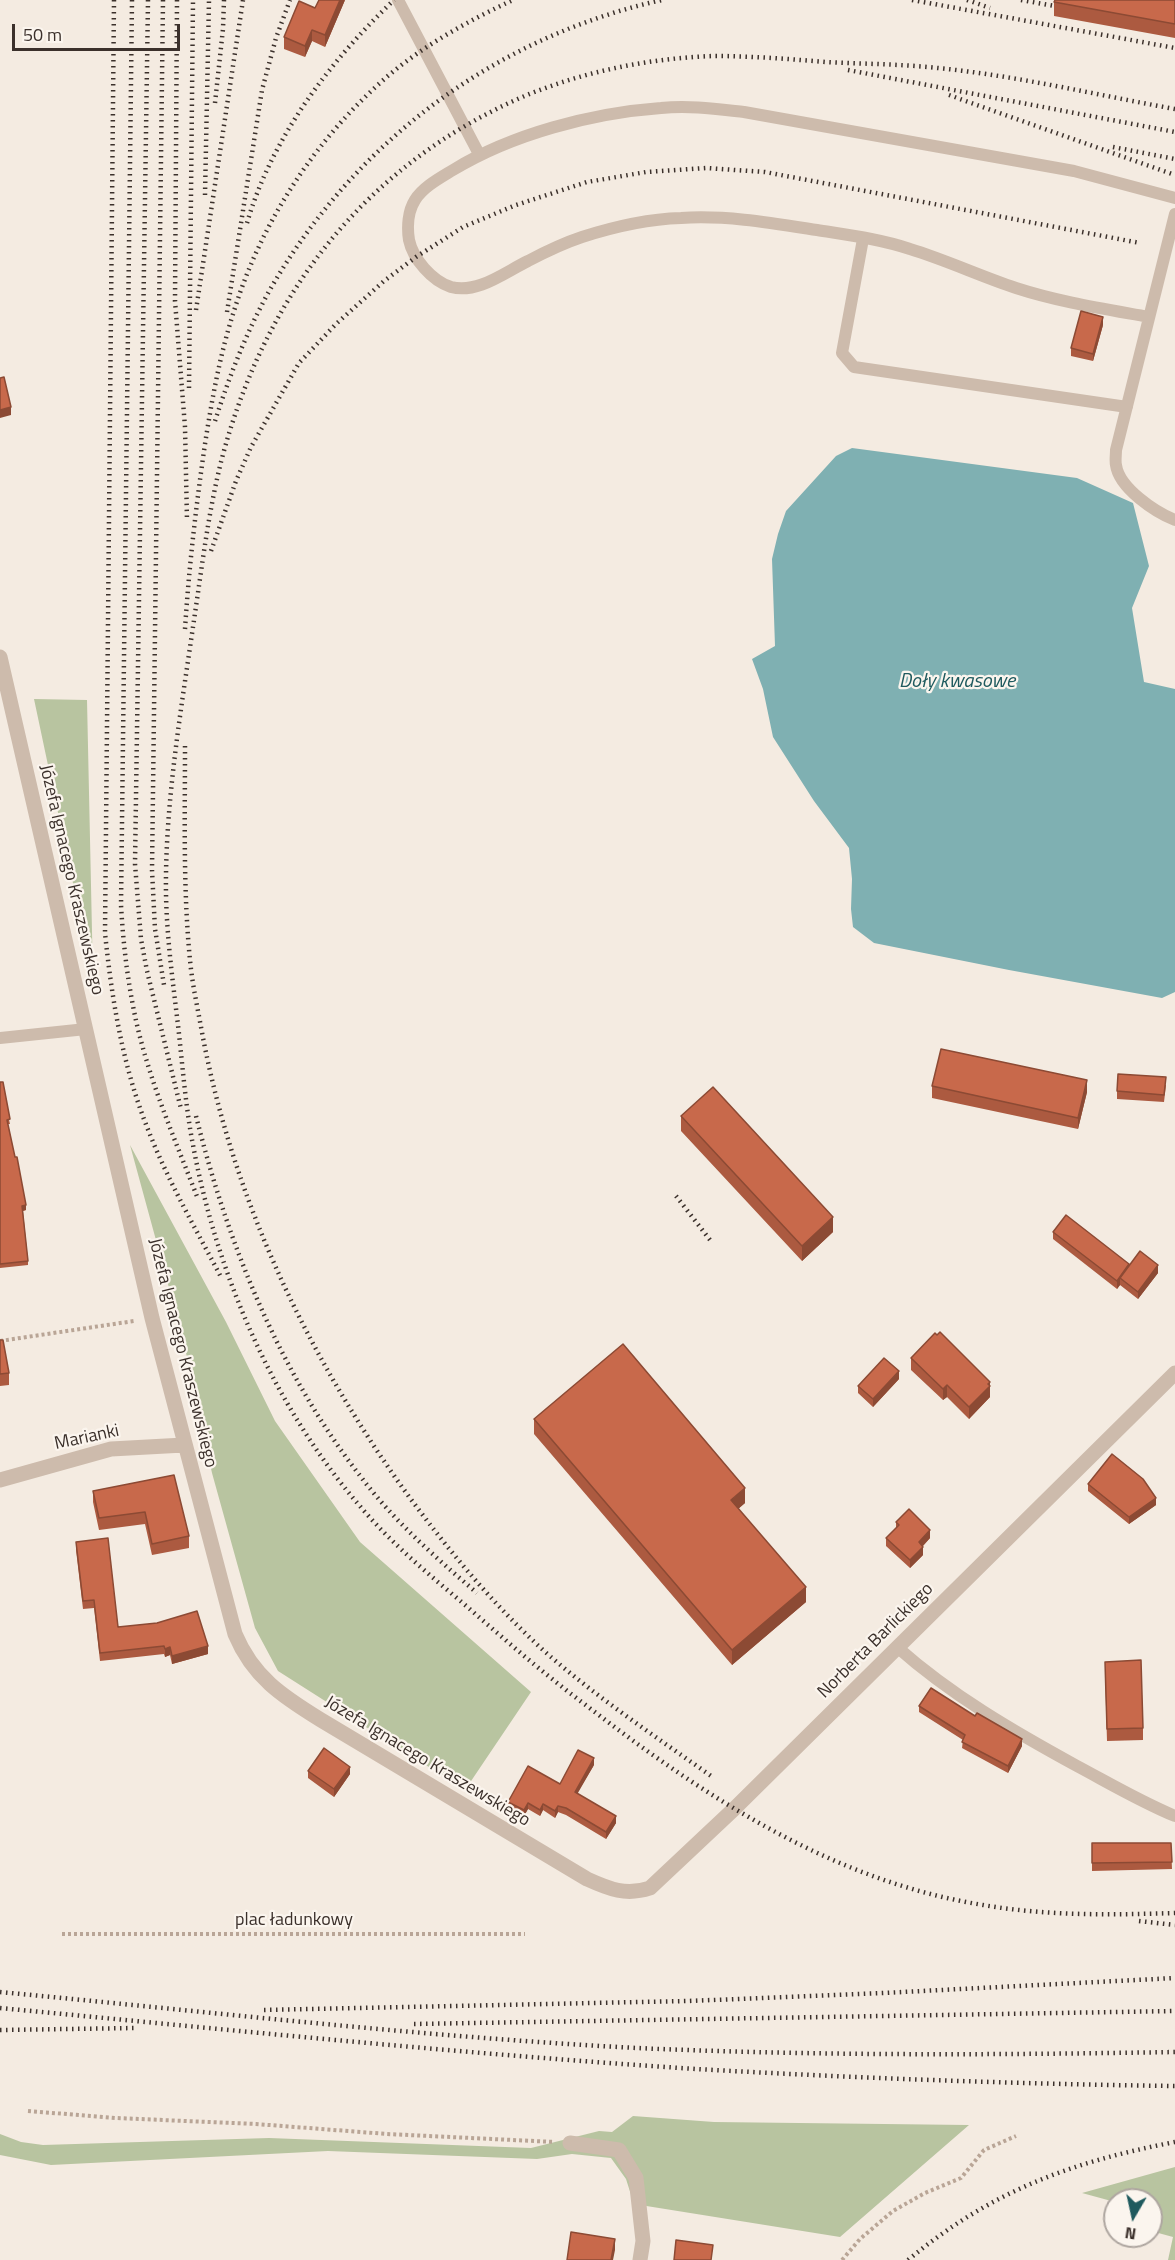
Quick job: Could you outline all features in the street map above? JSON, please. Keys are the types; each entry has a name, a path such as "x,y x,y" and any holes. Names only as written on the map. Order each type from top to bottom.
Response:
{"street":[{"name":"Józefa Ignacego Kraszewskiego","path":"0,657 152,1318 235,1634 245,1656 263,1678 284,1697 587,1879"},
{"name":"Norberta Barlickiego","path":"587,1879 608,1889 633,1893 650,1888 658,1882 742,1802 1175,1373"},
{"name":"Marianki","path":"0,1480 111,1449 184,1445"},
{"path":"570,2142 619,2150 636,2178 643,2241 640,2260"}],"lane":[{"path":"398,0 480,154"},
{"path":"1149,317 1053,299 907,248 728,218 681,218 637,224 582,237 531,259 482,285 465,289 450,286 435,279 416,257 409,241 409,215 416,199 436,180 480,154 514,141 609,115 662,107 744,112 1074,171 1175,198"},
{"path":"1175,214 1116,450 1116,466 1132,492 1162,514 1175,520"},
{"path":"863,239 842,353 854,367 1127,407"},
{"path":"0,1038 86,1029"},
{"path":"897,1647 937,1681 987,1714 1093,1775 1175,1816"}],"path":[{"path":"0,1341 152,1318"},
{"name":"plac ładunkowy","path":"62,1935 525,1934"},
{"path":"28,2111 387,2134 570,2142"},
{"path":"842,2260 860,2239 893,2211 925,2193 961,2178 984,2150 1016,2136"}],"green space":[{"path":"34,699 87,700 93,978"},
{"path":"130,1145 226,1322 275,1421 360,1542 531,1692 465,1790 278,1671 255,1628 212,1473 183,1339"},
{"path":"633,2116 714,2122 969,2125 840,2237 634,2204 626,2179 611,2158 572,2154 537,2159 328,2151 51,2165 0,2155 0,2134 21,2142 43,2145 269,2138 531,2148 599,2131 612,2132"},
{"path":"1175,2167 1175,2260 1168,2260 1173,2237 1163,2234 1163,2188 1103,2188 1103,2199 1082,2193"}],"water":[{"name":"Doły kwasowe","path":"852,448 1077,478 1133,503 1149,566 1132,608 1144,682 1175,689 1175,992 1162,998 874,943 853,927 849,848 814,801 773,737 763,689 752,659 775,646 772,559 786,511 836,456"}],"building":[{"path":"319,0 340,0 325,35 312,30 305,46 284,37 299,1 315,8"},
{"path":"1055,0 1175,0 1175,24 1054,2"},
{"path":"1081,311 1103,317 1093,354 1071,348"},
{"path":"4,377 11,407 0,410 0,378"},
{"path":"941,1049 1087,1080 1078,1118 932,1086"},
{"path":"1118,1074 1166,1077 1164,1095 1117,1091"},
{"path":"0,1082 3,1082 10,1119 7,1120 26,1205 22,1206 28,1261 0,1264"},
{"path":"713,1087 833,1217 802,1246 681,1116"},
{"path":"1066,1215 1129,1264 1117,1281 1053,1232"},
{"path":"1140,1251 1158,1265 1138,1292 1120,1278"},
{"path":"940,1332 990,1382 988,1384 990,1386 969,1407 947,1385 943,1389 911,1358 935,1333 937,1335"},
{"path":"0,1340 3,1340 9,1373 0,1374"},
{"path":"623,1344 745,1488 731,1500 806,1587 732,1650 534,1419"},
{"path":"884,1358 899,1371 873,1399 858,1386"},
{"path":"1112,1454 1143,1479 1156,1498 1129,1517 1088,1484"},
{"path":"174,1475 189,1536 152,1544 145,1512 99,1518 93,1491"},
{"path":"909,1509 930,1530 919,1542 923,1547 910,1560 886,1538 899,1525 896,1522"},
{"path":"108,1538 118,1627 157,1623 197,1611 208,1646 172,1656 170,1647 165,1649 164,1646 100,1653 94,1600 83,1601 76,1542"},
{"path":"1141,1660 1143,1728 1107,1729 1105,1662"},
{"path":"931,1688 975,1716 977,1713 1022,1739 1008,1766 962,1742 965,1735 919,1706"},
{"path":"324,1748 350,1767 334,1789 308,1771"},
{"path":"578,1750 594,1758 575,1792 616,1816 606,1832 566,1808 558,1806 555,1811 543,1804 540,1810 528,1803 524,1810 508,1802 528,1766 560,1784"},
{"path":"1092,1843 1171,1843 1172,1862 1092,1863"},
{"path":"571,2232 615,2239 611,2260 567,2260"},
{"path":"676,2240 713,2245 711,2260 674,2260"}],"railway":[{"path":"114,0 105,933 120,1034 140,1108 165,1170 222,1279"},
{"path":"132,0 121,905 127,972 139,1035 162,1106 198,1199"},
{"path":"148,0 135,864 141,939 147,971 181,1109"},
{"path":"163,0 152,870 155,929 164,985"},
{"path":"177,0 175,301 185,427 187,521"},
{"path":"189,388 193,0"},
{"path":"205,195 209,0"},
{"path":"215,103 224,0"},
{"path":"196,310 243,0"},
{"path":"227,312 262,90 276,38 290,0"},
{"path":"247,223 272,160 306,102 348,48 394,0"},
{"path":"185,629 199,490 221,360 229,327 246,277 276,213 295,182 338,125 389,75 449,33 513,0"},
{"path":"215,421 244,342 283,268 317,219 356,173 399,132 446,96 495,64 548,37 604,16 662,0"},
{"path":"912,0 1175,48"},
{"path":"967,0 990,8"},
{"path":"1021,0 1071,9"},
{"path":"1175,109 968,71 756,57 690,57 619,67 572,79 527,95 469,123 417,158 371,197 330,241 294,290 264,344 240,401 221,462 212,501 176,748 169,812 166,875 170,955 188,1118 203,1193 217,1242 233,1289 253,1336 300,1425 328,1466 383,1532 423,1569 571,1694 678,1772 773,1831 874,1877 928,1893 983,1905 1055,1913 1175,1913"},
{"path":"848,70 1175,132"},
{"path":"949,95 1175,175"},
{"path":"1113,147 1175,159"},
{"path":"211,551 251,447 299,363 336,324 384,281 416,257 463,227 516,205 587,182 646,172 706,168 765,172 1140,243"},
{"path":"185,746 186,907 192,977 201,1027 232,1153 254,1214 307,1333 373,1445 425,1518 489,1596 543,1650 584,1684 714,1778"},
{"path":"196,1116 224,1212 241,1259 281,1350 305,1394 332,1437 387,1509 477,1593"},
{"path":"676,1196 710,1240"},
{"path":"1139,1921 1175,1925"},
{"path":"264,2010 688,2001 1175,1978"},
{"path":"0,1992 398,2031 637,2048 906,2054 1175,2052"},
{"path":"0,2008 435,2049 696,2069 935,2080 1175,2086"},
{"path":"414,2024 1175,2011"},
{"path":"0,2030 135,2028"},
{"path":"908,2260 970,2215 1034,2183 1101,2159 1175,2142"}]}
